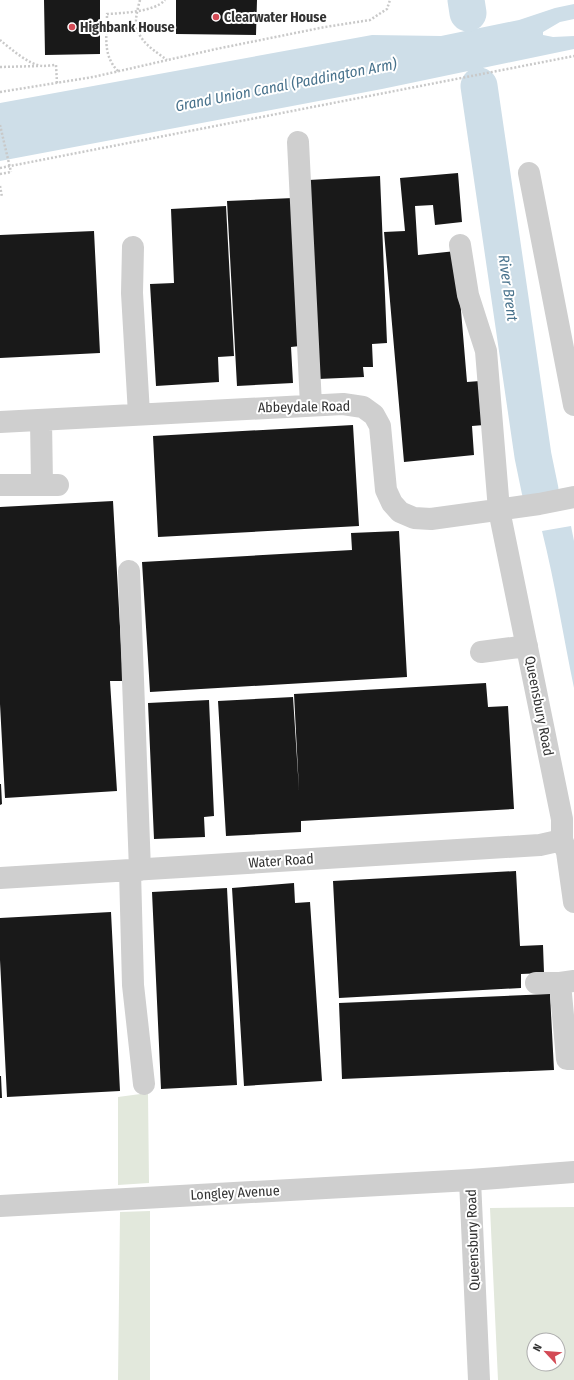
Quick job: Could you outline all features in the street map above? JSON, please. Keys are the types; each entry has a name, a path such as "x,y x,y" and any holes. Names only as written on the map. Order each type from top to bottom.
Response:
{"street":[{"path":"298,142 311,405"},
{"path":"529,173 574,405"},
{"name":"Queensbury Road","path":"460,245 468,294 486,351 500,510 562,820 562,840 567,852 574,902"},
{"path":"133,247 132,293 139,414"},
{"name":"Abbeydale Road","path":"0,422 343,404 363,407 374,415 380,426 386,490 392,503 400,512 414,518 431,519 500,510 574,497"},
{"path":"0,486 50,485 41,420"},
{"path":"129,571 135,870 133,985 144,1084"},
{"path":"481,652 527,646"},
{"name":"Water Road","path":"0,878 530,846 562,840"},
{"path":"536,983 567,982 567,1059 574,1059"},
{"name":"Queensbury Road","path":"479,1380 470,1180 574,1172"},
{"name":"Longley Avenue","path":"0,1206 470,1180"}],"path":[{"path":"140,0 136,23 138,31 146,45 168,60"},
{"path":"118,71 111,64 106,52 107,14 138,12 162,3 165,0"},
{"path":"0,92 57,83 325,27 370,20 387,9 390,0"},
{"path":"0,40 16,54 42,66"},
{"path":"0,168 574,56"},
{"path":"0,66 56,65 57,83"},
{"path":"0,125 11,172 0,174"},
{"path":"0,186 2,197"}],"shaded area":[{"path":"148,1093 149,1183 118,1185 118,1097"},
{"path":"574,1207 574,1380 498,1380 490,1208"},
{"path":"150,1211 150,1380 118,1380 120,1212"}],"water":[{"name":"Grand Union Canal (Paddington Arm)","path":"574,4 574,19 560,22 543,32 543,35 553,37 574,36 574,49 382,89 0,161 0,103 372,35 441,36 519,20 555,8"},
{"path":"571,526 574,541 574,688 542,531"}],"building":[{"name":"Highbank House","path":"44,0 100,0 100,54 45,55"},
{"name":"Clearwater House","path":"176,0 257,0 256,35 176,34"},
{"path":"458,173 462,222 435,225 433,205 415,206 418,255 456,251 467,382 480,381 484,425 472,426 474,455 404,462 384,232 405,231 400,178"},
{"path":"380,176 387,343 372,344 373,367 363,367 364,377 318,379 309,180"},
{"path":"293,198 300,346 291,347 293,383 237,386 227,201"},
{"path":"226,206 234,356 218,357 219,382 156,386 150,284 174,283 171,209"},
{"path":"94,231 100,353 0,358 0,235"},
{"path":"353,425 359,526 158,537 153,436"},
{"path":"113,501 123,681 110,681 117,791 5,798 0,704 0,507"},
{"path":"399,531 407,677 150,692 142,562 352,550 351,533"},
{"path":"486,683 488,707 508,706 514,809 301,821 301,832 226,836 218,701 293,697 299,790 294,694"},
{"path":"209,700 214,816 204,817 205,837 154,839 148,703"},
{"path":"0,784 2,804 0,805"},
{"path":"516,871 520,946 543,945 544,973 521,974 521,988 339,998 333,881"},
{"path":"294,883 295,903 310,902 322,1081 244,1086 232,888"},
{"path":"227,888 237,1085 161,1089 152,892"},
{"path":"111,912 120,1091 7,1097 0,960 0,918"},
{"path":"550,994 554,1070 342,1079 339,1003"},
{"path":"1,1076 2,1098 0,1098"}],"waterway":[{"name":"River Brent","path":"466,0 468,13"},
{"name":"River Brent","path":"479,86 533,456 540,490"}],"place":[{"name":"Clearwater House","path":"216,17"},
{"name":"Highbank House","path":"72,27"}]}
